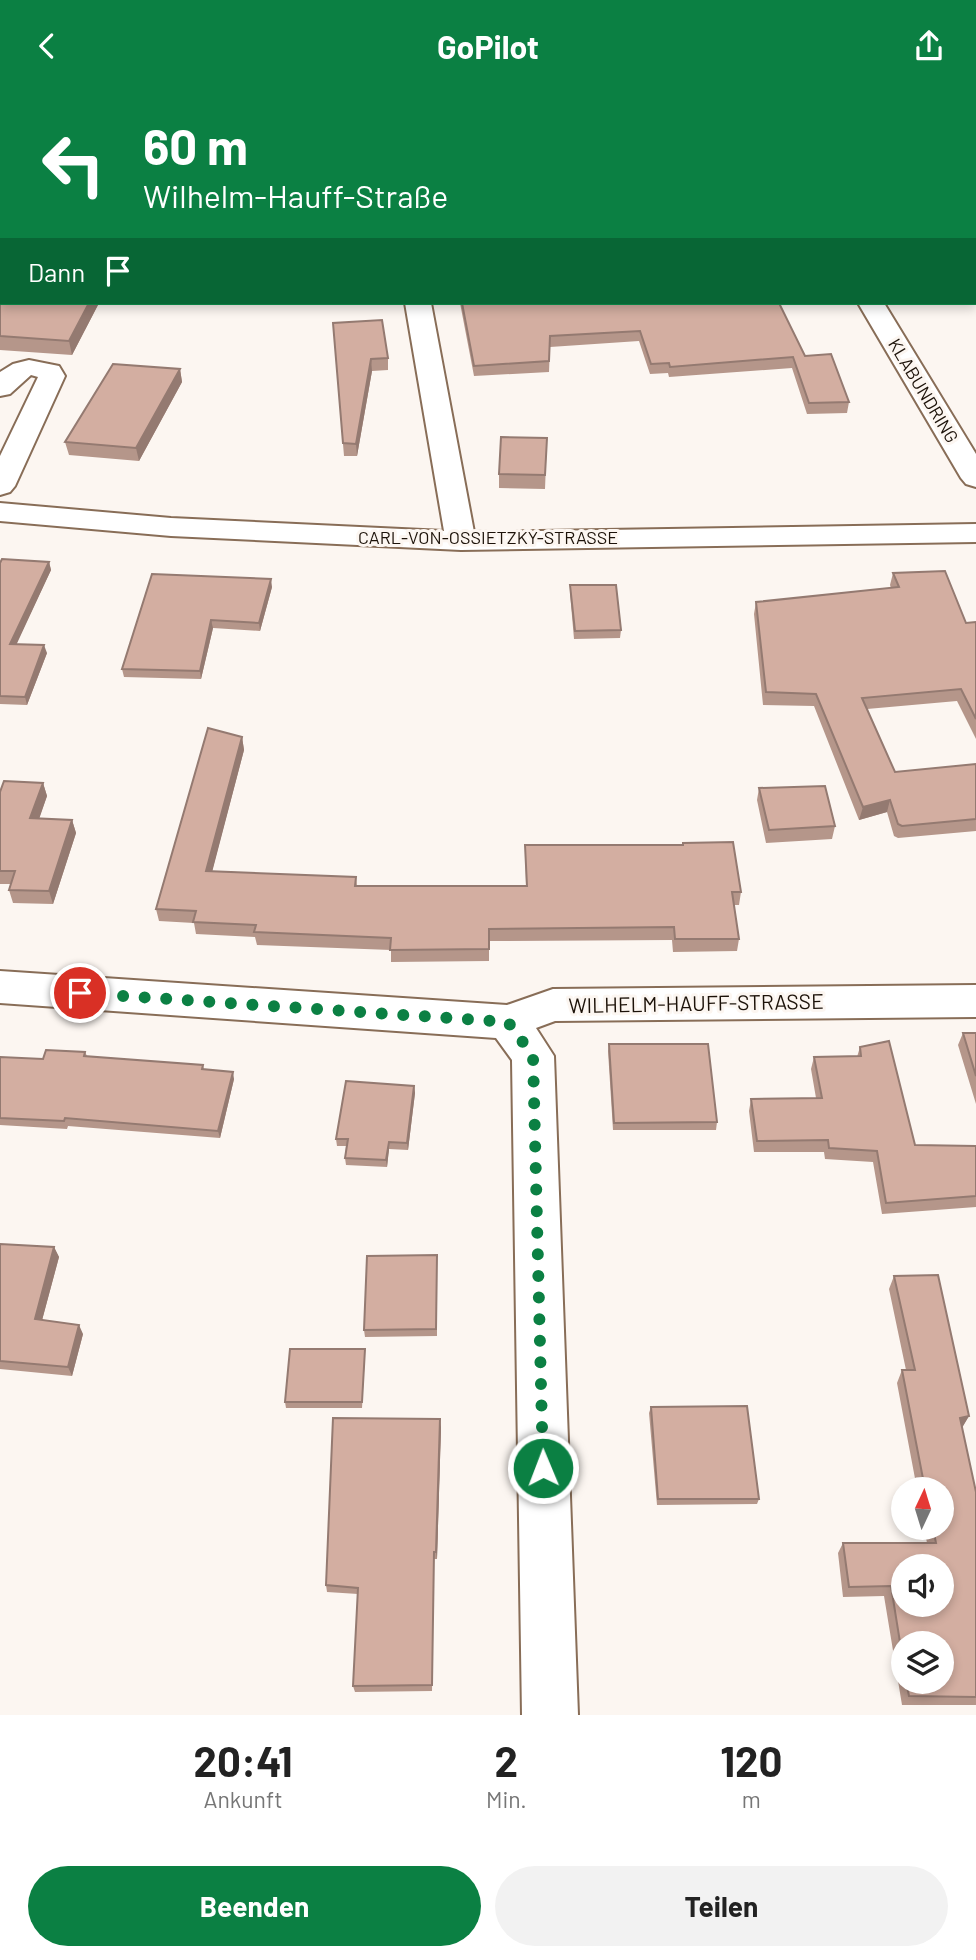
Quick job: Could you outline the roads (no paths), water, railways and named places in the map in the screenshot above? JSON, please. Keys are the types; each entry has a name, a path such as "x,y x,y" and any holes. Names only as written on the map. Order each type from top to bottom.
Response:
{"street":[{"path":"418,305 461,541"},
{"name":"KLABUNDRING","path":"872,305 976,478"},
{"path":"0,388 12,374 23,368 46,369 52,376 0,486"},
{"name":"CARL-VON-OSSIETZKY-STRASSE","path":"0,512 184,528 461,541 976,533"},
{"name":"WILHELM-HAUFF-STRASSE","path":"0,987 508,1022 553,1005 976,1001"},
{"path":"508,1022 533,1056 550,1715"}]}
